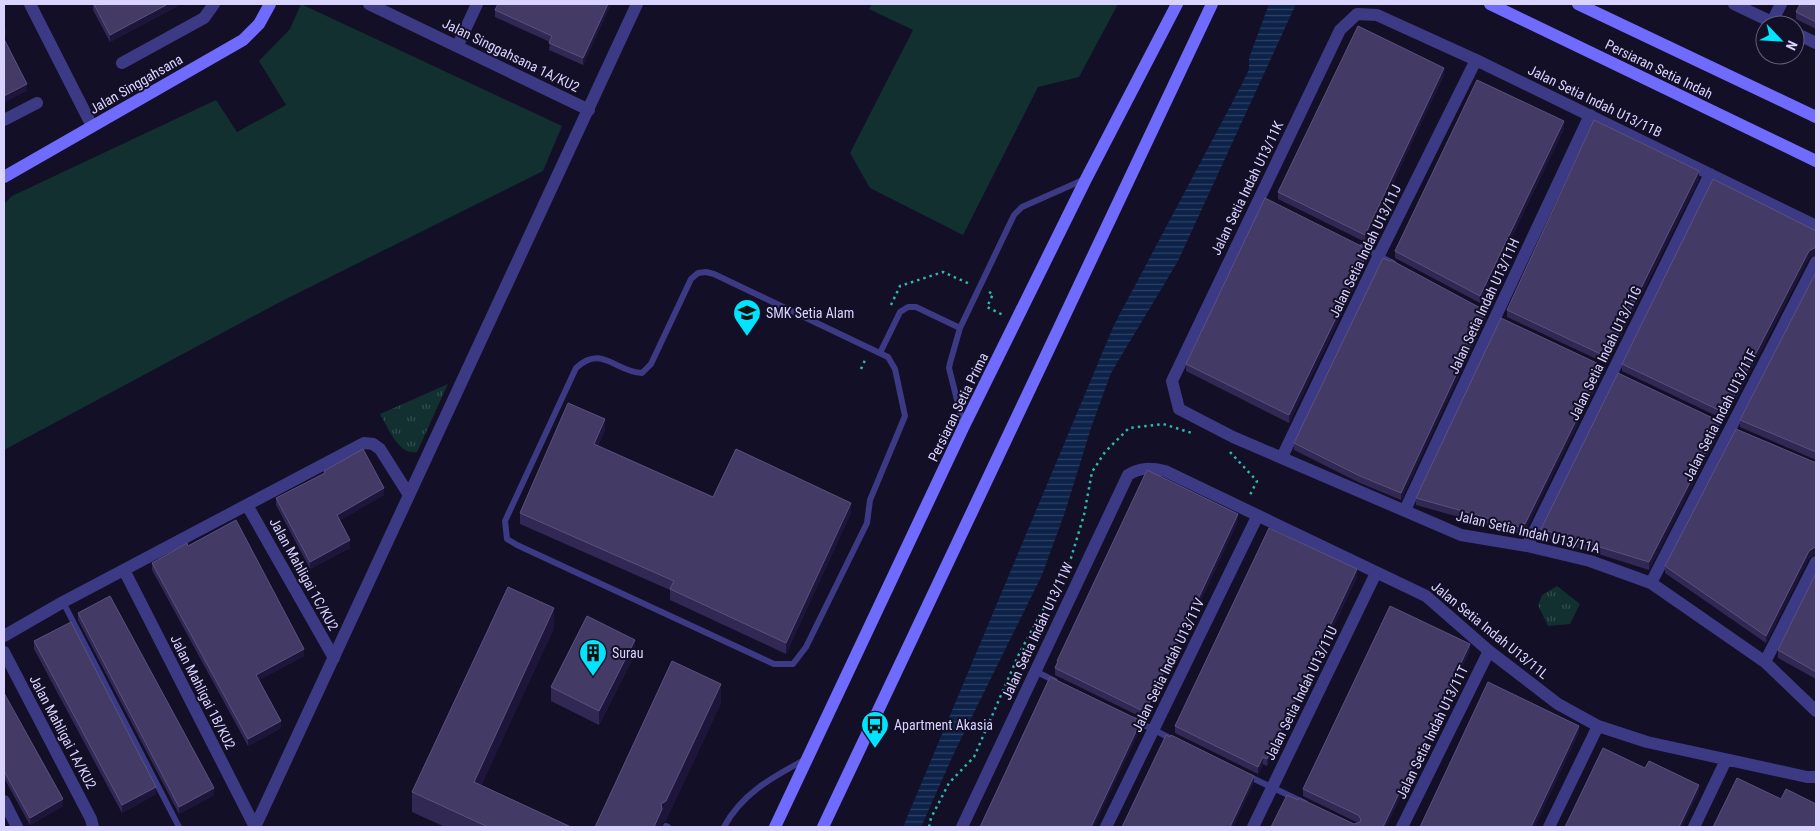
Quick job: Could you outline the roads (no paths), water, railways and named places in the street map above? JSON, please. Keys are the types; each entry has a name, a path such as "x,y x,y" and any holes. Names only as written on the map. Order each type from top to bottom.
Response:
{"street":[{"path":"30,4 92,126"},
{"path":"122,63 204,18 214,4"},
{"name":"Jalan Singgahsana","path":"4,177 243,40 259,24 270,4"},
{"name":"Jalan Singgahsana 1A/KU2","path":"369,4 458,45 589,110 637,4"},
{"path":"458,45 477,4"},
{"name":"Persiaran Setia Prima","path":"775,827 964,428 1086,179 1177,4"},
{"path":"823,827 1212,4"},
{"name":"Persiaran Setia Indah","path":"1490,4 1816,161"},
{"name":"Persiaran Setia Indah","path":"1578,4 1816,117"},
{"path":"1734,4 1757,15"},
{"name":"Jalan Setia Indah U13/11B","path":"1357,14 1377,15 1476,60 1816,226"},
{"name":"Jalan Setia Indah U13/11K","path":"1172,381 1264,198 1340,30 1357,14"},
{"name":"Jalan Setia Indah U13/11J","path":"1282,457 1379,255 1476,60"},
{"path":"4,120 37,103"},
{"path":"255,827 589,110"},
{"name":"Jalan Setia Indah U13/11H","path":"1405,510 1590,115"},
{"name":"Jalan Setia Indah U13/11G","path":"1527,546 1710,174"},
{"name":"Jalan Setia Indah U13/11F","path":"1651,582 1816,262"},
{"name":"Jalan Setia Indah U13/11A","path":"1172,381 1180,409 1233,437 1461,535 1527,546 1590,561 1651,582 1765,662 1816,711"},
{"path":"4,636 63,602 364,443 372,444 380,449 410,495"},
{"name":"Jalan Setia Indah U13/11L","path":"1128,475 1136,470 1150,468 1165,472 1426,596 1489,651 1558,704 1598,726 1647,742 1807,777 1816,777"},
{"name":"Jalan Setia Indah U13/11W","path":"962,827 1128,475"},
{"name":"Jalan Mahligai 1C/KU2","path":"247,505 334,658"},
{"name":"Jalan Setia Indah U13/11V","path":"1106,827 1257,517"},
{"path":"1765,662 1816,562"},
{"name":"Jalan Mahligai 1B/KU2","path":"124,570 255,827"},
{"name":"Jalan Setia Indah U13/11U","path":"1254,827 1376,572"},
{"name":"Jalan Setia Indah U13/11T","path":"1402,827 1489,651"},
{"name":"Jalan Mahligai 1A/KU2","path":"4,652 91,819 93,827"},
{"path":"1550,827 1598,726"},
{"path":"1694,827 1726,760"},
{"path":"4,801 17,827"}],"lane":[{"path":"964,428 949,368 960,328 1014,215 1022,207 1086,179"},
{"path":"1353,243 1404,268"},
{"path":"698,273 714,274 880,353 888,357 895,368 904,416 870,500 867,523 806,647 793,664 774,664 507,539 505,521 576,368 591,358 598,357 632,372 642,373 651,364 692,279 698,273"},
{"path":"880,353 900,312 908,307 916,307 960,328"},
{"path":"63,602 179,827"},
{"path":"1035,671 1060,684"},
{"path":"1128,718 1179,742"},
{"path":"724,827 731,814 752,790 808,758"},
{"path":"1238,771 1314,808"}],"water":[{"path":"1269,4 1296,4 1178,261 1111,373 1042,575 955,751 921,827 903,827 1114,325 1241,86 1249,69 1249,58"}],"place":[{"name":"SMK Setia Alam","path":"747,337"},
{"name":"Surau","path":"593,677"},
{"name":"Apartment Akasia","path":"875,749"}]}
